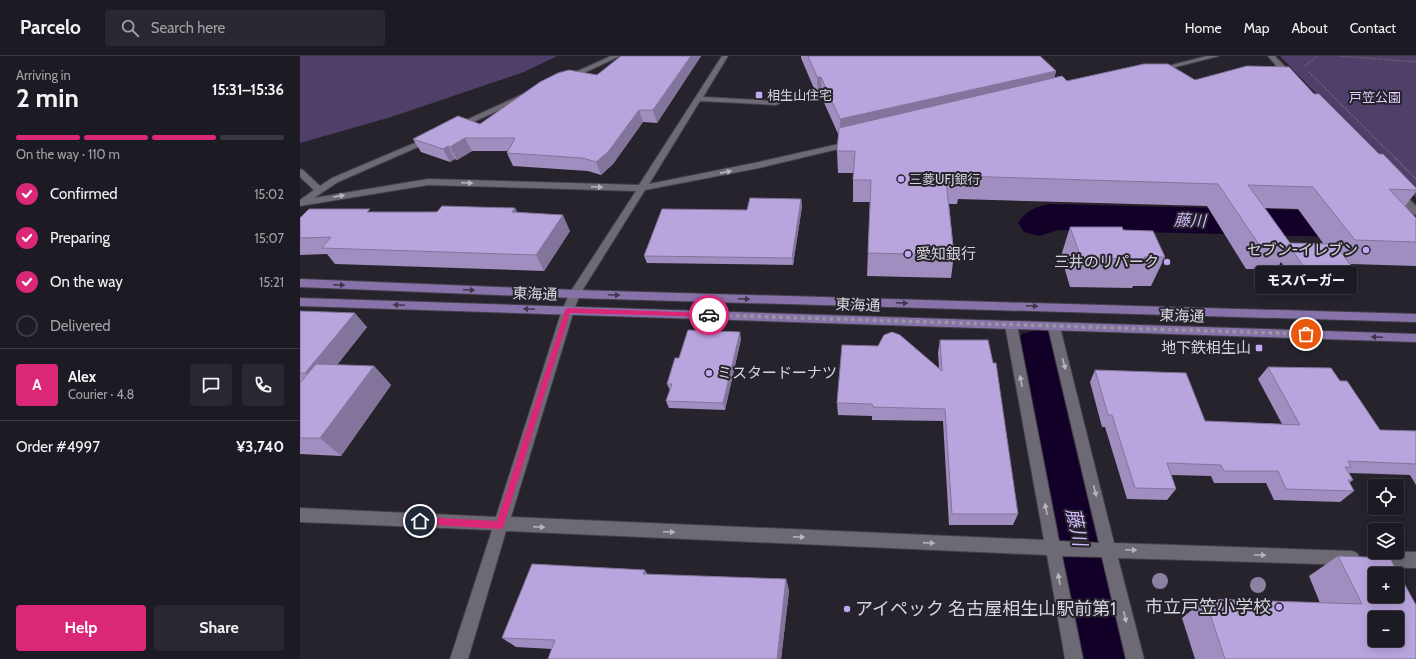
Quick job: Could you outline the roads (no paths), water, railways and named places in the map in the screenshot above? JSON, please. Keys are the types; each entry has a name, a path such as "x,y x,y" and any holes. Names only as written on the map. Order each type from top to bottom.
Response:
{"main road":[{"name":"東海通","path":"300,283 575,294 1416,318"},
{"name":"東海通","path":"300,302 1416,338"}],"street":[{"path":"559,81 617,56"},
{"path":"459,659 568,310 575,294 725,56"},
{"path":"1146,73 1216,56"},
{"path":"1271,56 1297,85"},
{"path":"450,129 537,91"},
{"path":"698,99 776,103"},
{"path":"300,202 320,191 335,180 436,135"},
{"path":"300,202 428,182 642,188 759,165 860,141"},
{"path":"300,172 320,191"},
{"path":"1393,188 1416,212"},
{"path":"1010,325 1074,659"},
{"path":"1054,327 1135,659"},
{"path":"300,515 500,525 1109,550 1416,560"}],"waterway":[{"name":"藤川","path":"1039,223 1049,217 1381,225"},
{"name":"藤川","path":"1040,348 1105,659"}],"place":[{"name":"相生山住宅","path":"759,95"},
{"name":"三菱UFJ銀行","path":"901,179"},
{"name":"セブン-イレブン","path":"1366,250"},
{"name":"愛知銀行","path":"908,254"},
{"name":"三井のリパーク","path":"1167,262"},
{"name":"モスバーガー","path":"1306,334"},
{"name":"地下鉄相生山","path":"1259,348"},
{"name":"ミスタードーナツ","path":"709,373"},
{"name":"市立戸笠小学校","path":"1279,607"},
{"name":"アイペック 名古屋相生山駅前第1","path":"847,609"}],"park label":[{"name":"戸笠公園","path":"1375,97"}]}
